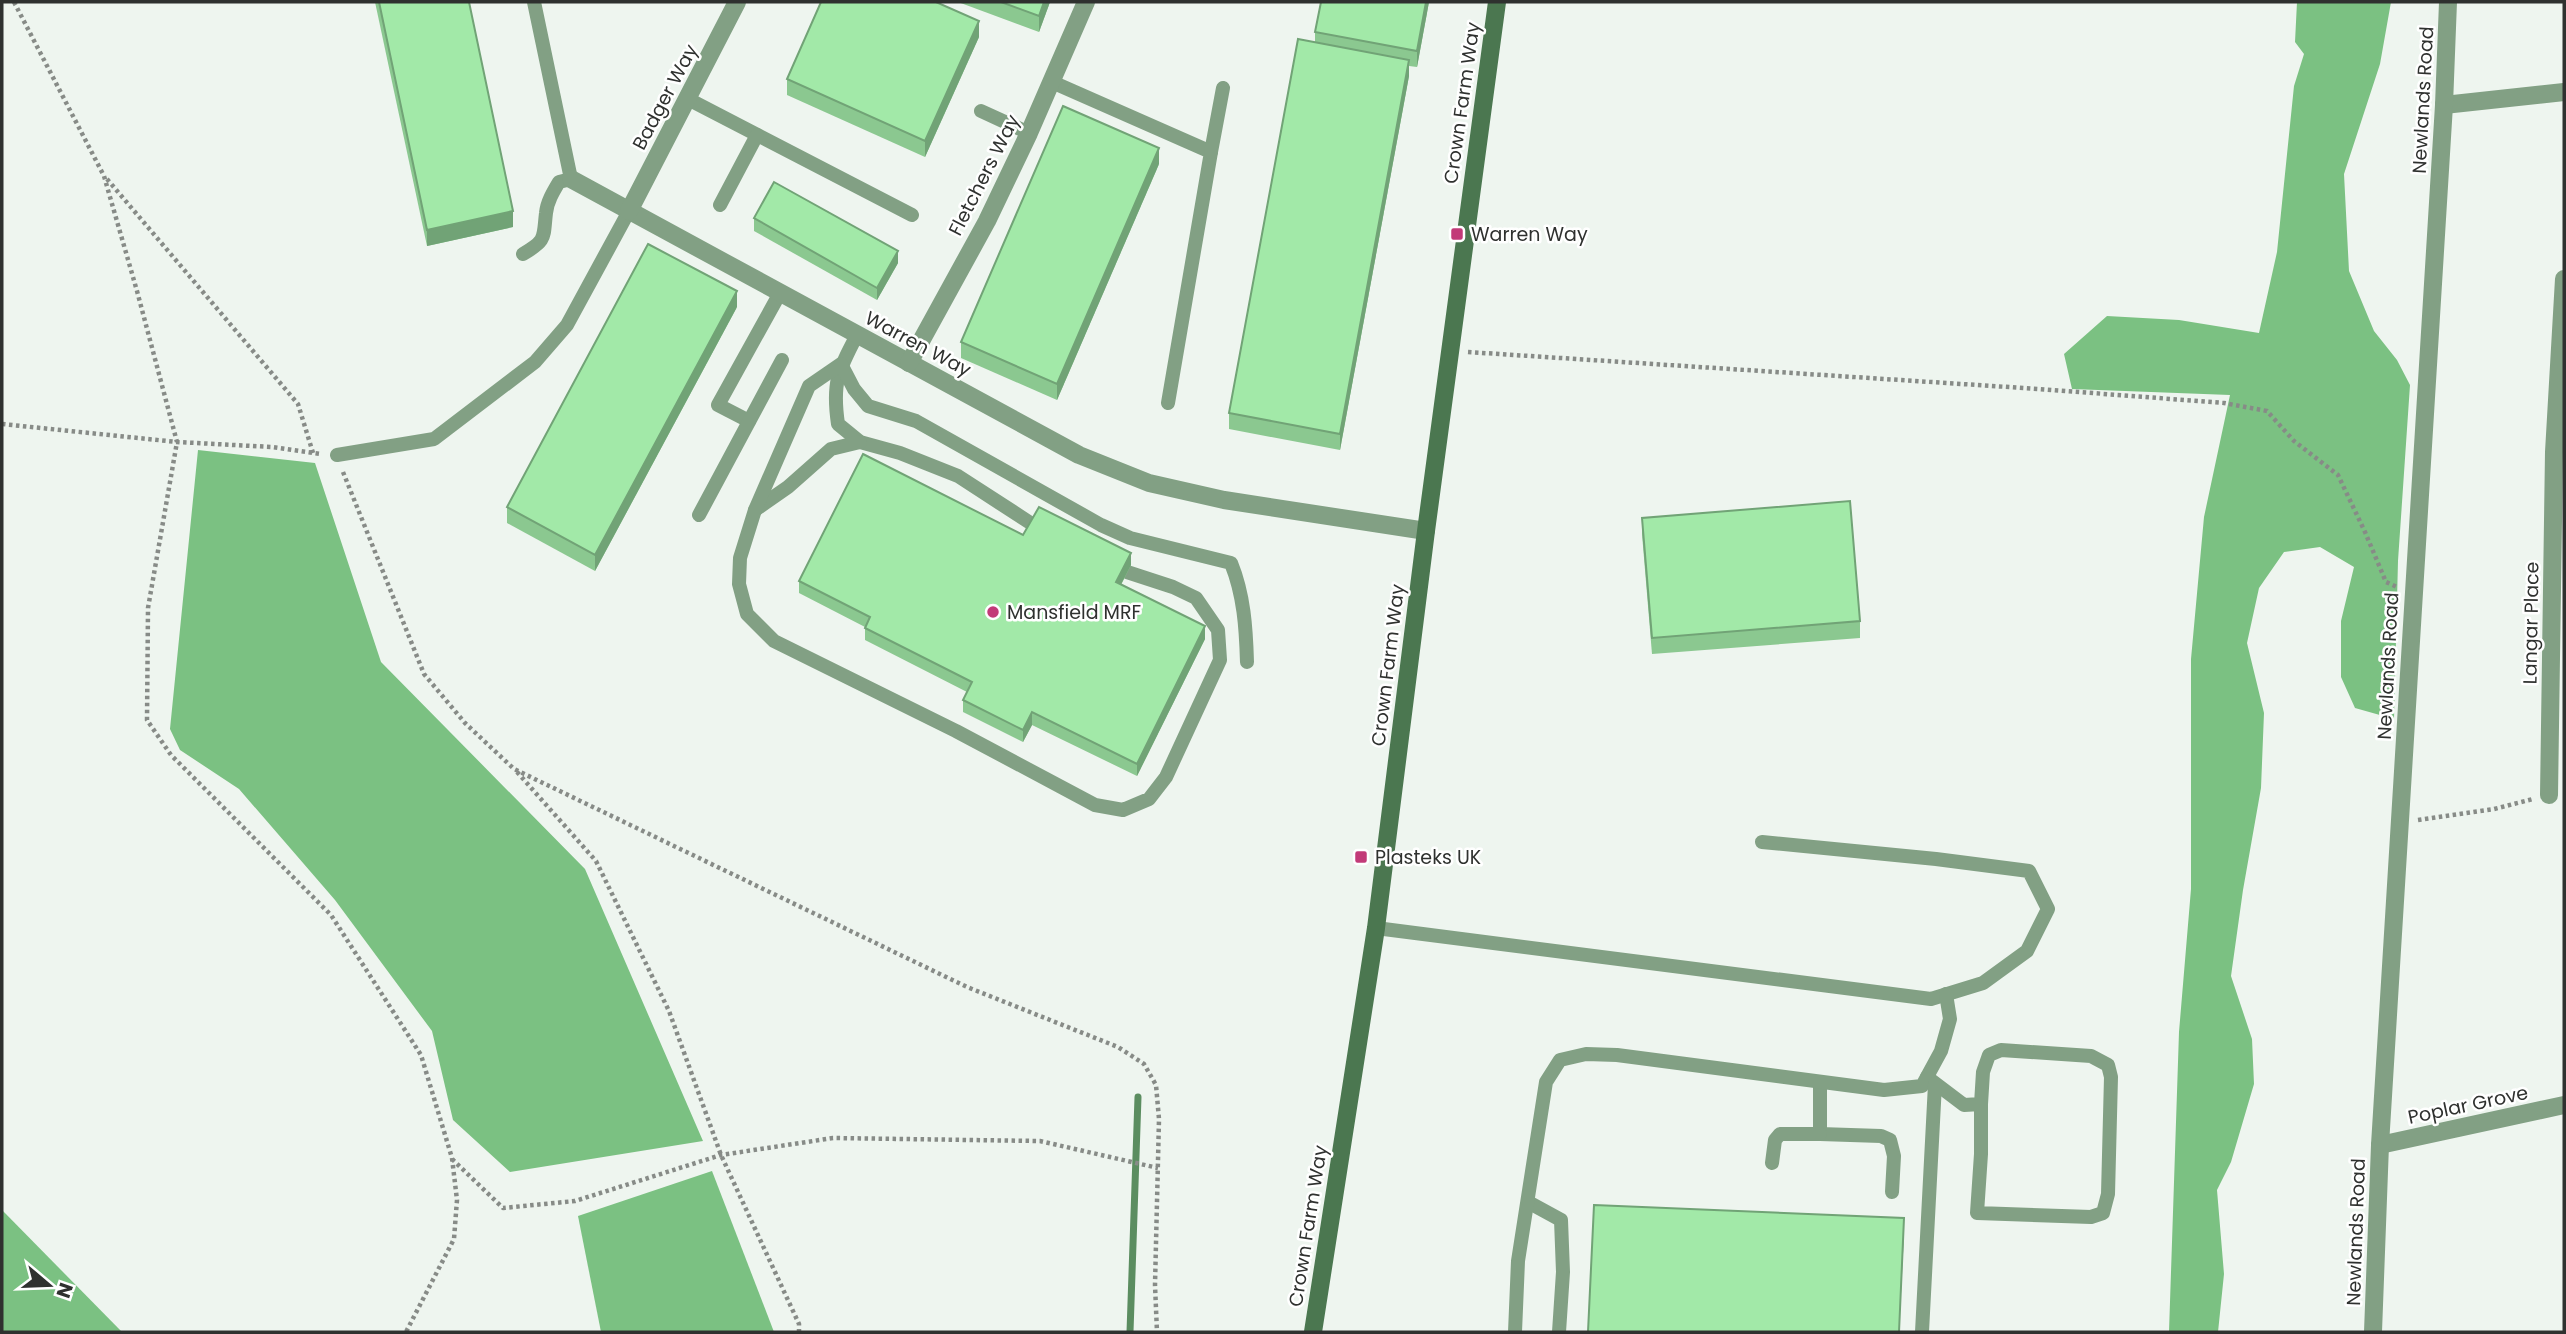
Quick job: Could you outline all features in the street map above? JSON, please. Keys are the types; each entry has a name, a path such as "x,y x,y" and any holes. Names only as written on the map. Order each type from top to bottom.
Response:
{"street":[{"name":"Badger Way","path":"629,211 737,2"},
{"name":"Fletchers Way","path":"909,363 986,221 1029,134 1086,2"},
{"name":"Crown Farm Way","path":"1313,1332 1376,928 1497,2"},
{"name":"Newlands Road","path":"2373,1332 2380,1145 2444,105 2448,2"},
{"path":"2444,105 2564,92"},
{"name":"Warren Way","path":"571,179 1079,455 1149,483 1224,500 1426,531"},
{"name":"Langar Place","path":"2549,795 2564,279"},
{"name":"Poplar Grove","path":"2380,1145 2564,1109"}],"lane":[{"path":"523,254 537,246 547,229 545,214 550,197 559,182 571,179 534,2"},
{"path":"1052,82 1211,152"},
{"path":"1168,403 1223,88"},
{"path":"688,99 912,215"},
{"path":"981,111 1029,134"},
{"path":"720,205 757,135"},
{"path":"337,455 434,439 535,362 568,325 629,211"},
{"path":"749,421 719,405 780,293"},
{"path":"858,335 841,364 834,396 838,424 860,442 900,453 958,476 1035,526"},
{"path":"699,515 782,359"},
{"path":"841,364 809,386 755,510 740,558 739,584 747,614 774,641 957,731 1095,805 1123,810 1149,799 1166,777 1220,660 1218,630 1196,598 1127,572"},
{"path":"841,364 854,389 868,406 916,421 1101,525 1130,538 1231,563 1239,582 1246,624 1247,662"},
{"path":"755,510 788,487 831,449 860,442"},
{"path":"1376,928 1931,999 1983,983 2026,951 2048,909 2029,871 1762,842"},
{"path":"1922,1332 1931,1080 1950,1019 1946,994"},
{"path":"2001,1050 2091,1056 2108,1065 2111,1077 2108,1194 2103,1213 2091,1217 1977,1213 1981,1104 1983,1072 1989,1055 2001,1050"},
{"path":"1515,1332 1518,1261 1546,1082 1560,1060 1586,1054 1618,1055 1884,1090 1922,1086 1931,1080"},
{"path":"1931,1080 1964,1105 1981,1104"},
{"path":"1820,1082 1820,1134"},
{"path":"1773,1163 1775,1140 1780,1134 1881,1136 1890,1140 1895,1156 1892,1192"},
{"path":"1528,1202 1561,1220 1563,1272 1559,1332"}],"path":[{"path":"14,2 104,176 177,442 148,608 147,720 172,755 331,915 421,1055 452,1158 457,1200 454,1239 406,1332"},
{"path":"104,176 298,404 313,453"},
{"path":"1450,351 2039,389 2224,403 2267,411 2294,441 2338,475 2386,582 2414,594"},
{"path":"2,424 337,455 424,674 466,723 514,769 596,861 669,1011 721,1155 799,1324 799,1332"},
{"path":"514,769 967,987 1118,1047 1144,1064 1156,1084 1159,1119 1155,1285 1157,1332"},
{"path":"2400,823 2494,809 2549,795"},
{"path":"452,1158 503,1208 575,1201 721,1155 833,1138 1040,1141 1158,1168"}],"green space":[{"path":"2297,2 2391,2 2380,64 2344,174 2349,271 2374,331 2397,360 2410,385 2398,561 2394,719 2355,708 2341,677 2341,621 2354,567 2320,547 2284,552 2259,588 2247,643 2264,713 2261,788 2231,976 2252,1039 2254,1084 2231,1162 2217,1190 2224,1274 2218,1332 2169,1332 2179,1032 2191,889 2191,659 2204,517 2230,395 2072,389 2064,354 2107,316 2179,320 2259,333 2277,252 2294,86 2304,54 2295,42"},
{"path":"198,450 315,463 381,662 585,869 703,1141 510,1172 453,1120 432,1031 335,900 239,789 180,750 170,729"},
{"path":"712,1171 774,1332 601,1332 578,1216"},
{"path":"2,1210 122,1332 2,1332"}],"building":[{"path":"379,2 469,2 513,211 427,230"},
{"path":"821,2 936,2 979,21 925,141 787,79"},
{"path":"1001,2 1044,2 1039,16"},
{"path":"1321,2 1426,2 1417,51 1315,32"},
{"path":"1298,39 1409,60 1340,434 1229,413"},
{"path":"1063,106 1159,148 1057,384 961,342"},
{"path":"774,182 898,251 877,288 754,218"},
{"path":"648,244 737,291 595,555 507,507"},
{"name":"Mansfield MRF","path":"863,454 1023,535 1039,507 1131,553 1116,582 1205,626 1137,764 1032,712 1023,730 963,700 972,682 865,628 870,617 799,581"},
{"path":"1850,501 1860,621 1652,638 1642,518"},
{"path":"1594,1205 1904,1218 1899,1332 1588,1332"}],"waterway":[{"path":"1130,1332 1138,1097"}],"place":[{"name":"Warren Way","path":"1457,234"},
{"name":"Mansfield MRF","path":"993,612"},
{"name":"Plasteks UK","path":"1361,857"}]}
